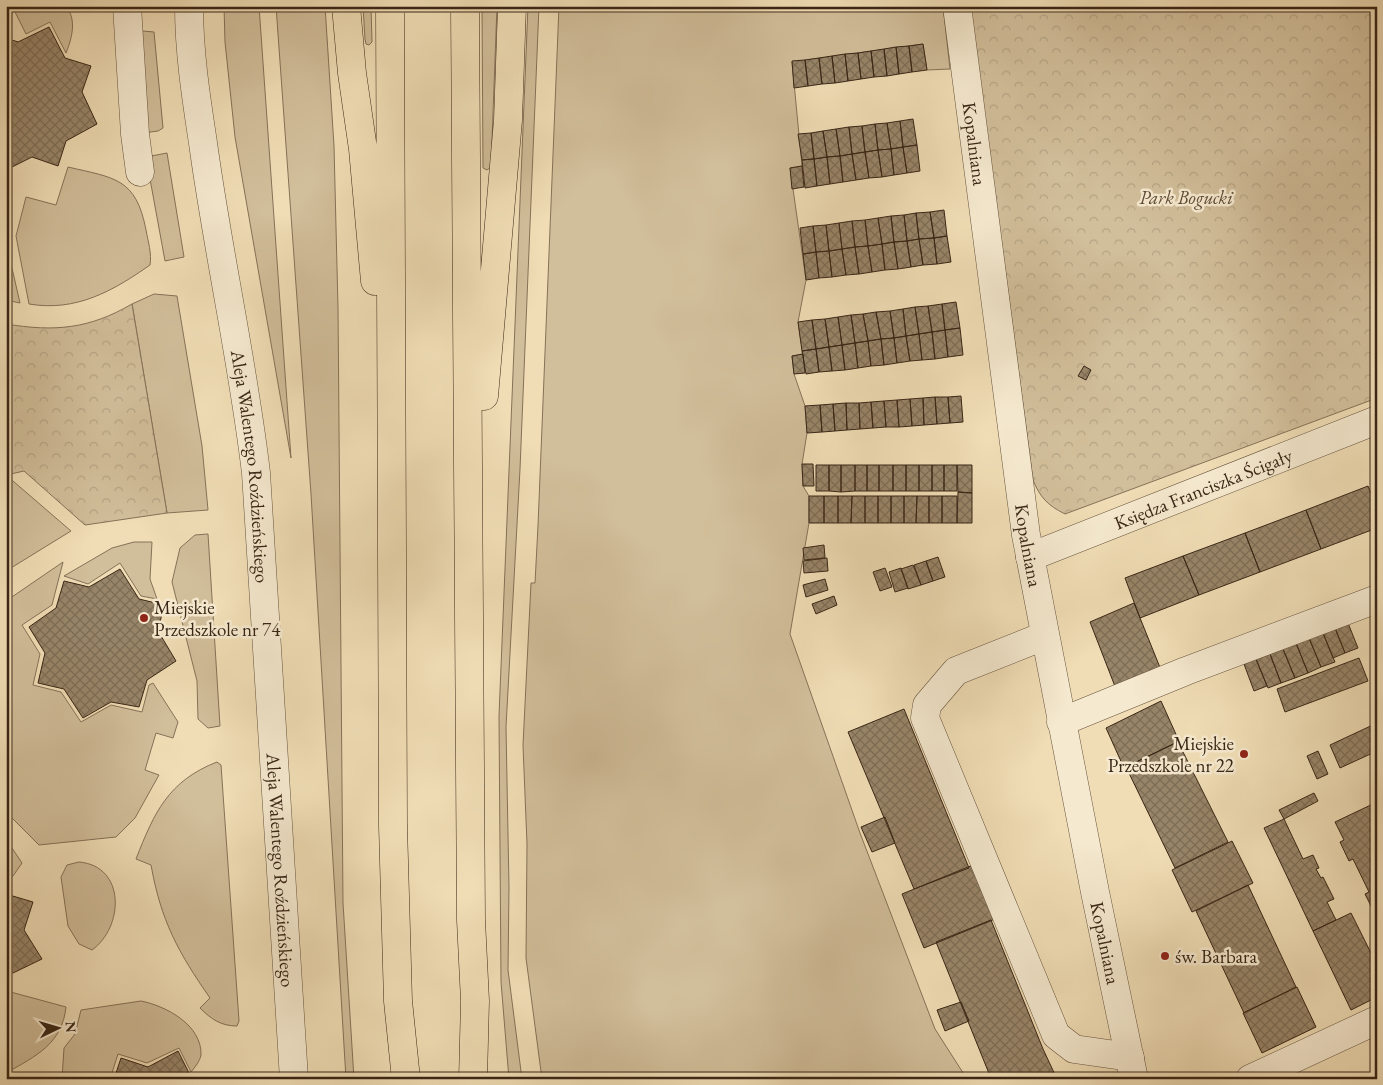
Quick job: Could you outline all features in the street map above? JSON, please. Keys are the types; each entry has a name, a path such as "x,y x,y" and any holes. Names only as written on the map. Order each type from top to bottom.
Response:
{"main road":[{"path":"346,6 352,73 363,149 377,304 392,426"},
{"path":"390,6 393,826 398,1001 406,1079"},
{"path":"465,6 471,920 475,1001 473,1079"},
{"path":"470,559 508,120 512,6"},
{"path":"475,1001 492,1079"}],"street":[{"path":"127,6 135,134 140,172"},
{"name":"Aleja Walentego Roździeńskiego","path":"189,6 191,60 198,109 246,400 256,474 294,1079"},
{"name":"Kopalniana","path":"957,6 1030,557 1061,722 1132,1068"},
{"name":"Księdza Franciszka Ścigały","path":"1030,557 1377,420"},
{"path":"1061,722 1186,671 1377,599"},
{"path":"1044,636 956,672 927,705 925,718 1056,1035 1074,1049 1132,1068"},
{"path":"1250,1079 1377,1020"}],"green space":[{"path":"12,6 66,6 71,17 72,35 66,53 50,22 26,34"},
{"path":"224,6 259,6 291,458 235,137 225,42"},
{"path":"276,6 325,6 334,146 338,308 343,903 354,1079 346,1079 311,494"},
{"path":"363,6 371,6 372,42 369,45 366,44 365,39"},
{"path":"482,6 497,6 491,167 487,170 483,168"},
{"path":"528,6 539,6 520,469 506,727 509,888 508,970 522,1079 509,1079 501,982 499,716"},
{"path":"559,6 943,6 950,69 927,70 923,44 792,62 802,166 790,168 806,280 798,322 803,354 792,356 794,374 805,406 807,433 802,464 803,486 809,496 809,523 790,634 860,833 935,1029 967,1079 542,1079 526,958 527,844 523,745 531,583 535,583 538,526"},
{"name":"Park Bogucki","path":"970,6 1377,6 1377,398 1065,514 1045,500 1033,480"},
{"path":"135,32 154,32 163,128 158,131 143,133"},
{"path":"167,153 184,257 165,261 146,157"},
{"path":"68,167 111,178 129,190 142,213 150,248 150,265 108,291 78,302 46,306 29,304 16,236 26,197 56,205"},
{"path":"6,242 20,303 6,300"},
{"path":"154,294 177,296 202,446 208,510 167,513 132,304"},
{"path":"132,304 167,513 85,525 24,471 6,475 6,324 40,328 71,326 101,319"},
{"path":"6,475 71,531 6,571"},
{"path":"208,534 220,726 208,728 198,719 197,681 172,582 180,548 195,535"},
{"path":"134,542 152,542 150,579 157,599 141,596 120,563 88,584 64,576 112,548"},
{"path":"63,562 52,605 22,625 40,654 33,685 61,692 81,722 111,705 142,712 149,685 153,683 178,722 173,738 156,733 145,770 159,775 135,818 116,837 39,845 6,812 6,601"},
{"path":"217,762 221,765 239,1021 237,1026 226,1025 217,1021 200,1008 210,998 172,935 160,903 151,865 136,859 149,827 165,800 186,779"},
{"path":"6,839 22,863 13,876 6,879"},
{"path":"79,862 94,866 105,874 112,886 115,899 110,927 103,940 92,950 79,944 68,926 61,877 67,865"},
{"path":"7,991 66,1007 64,1020 59,1031 46,1048 6,1073"},
{"path":"141,1001 171,1012 189,1026 196,1035 200,1044 201,1055 191,1072 179,1048 147,1063 118,1054 110,1079 62,1079 64,1048 75,1034 81,1010"}],"building":[{"path":"49,27 65,58 91,66 82,92 97,124 66,141 58,166 32,157 6,170 6,38 18,42"},
{"path":"923,44 927,70 912,72 909,46"},
{"path":"909,46 912,72 899,74 896,47"},
{"path":"896,47 899,74 887,76 884,49"},
{"path":"884,49 887,76 874,77 871,51"},
{"path":"871,51 874,77 861,79 858,53"},
{"path":"858,53 861,79 848,81 845,54"},
{"path":"845,54 848,81 835,83 832,56"},
{"path":"832,56 835,83 822,84 819,58"},
{"path":"819,58 822,84 808,86 805,60"},
{"path":"805,60 808,86 794,88 792,61"},
{"path":"913,119 917,145 903,147 900,121"},
{"path":"900,121 903,147 891,149 887,123"},
{"path":"887,123 891,149 878,150 875,124"},
{"path":"875,124 878,150 865,152 862,126"},
{"path":"862,126 865,152 852,154 849,127"},
{"path":"849,127 852,154 840,156 836,129"},
{"path":"836,129 840,156 827,157 823,131"},
{"path":"823,131 827,157 814,159 811,133"},
{"path":"811,133 814,159 802,160 798,134"},
{"path":"917,145 920,171 907,173 903,147"},
{"path":"903,147 907,173 894,175 891,149"},
{"path":"891,149 894,175 882,177 878,150"},
{"path":"878,150 882,177 869,178 865,152"},
{"path":"865,152 869,178 856,180 852,154"},
{"path":"852,154 856,180 843,182 840,156"},
{"path":"840,156 843,182 830,184 827,157"},
{"path":"827,157 830,184 817,186 814,159"},
{"path":"814,159 817,186 805,188 802,160"},
{"path":"802,166 804,187 792,189 790,168"},
{"path":"944,210 947,236 934,238 930,212"},
{"path":"930,212 934,238 919,239 916,213"},
{"path":"916,213 919,239 907,241 904,215"},
{"path":"904,215 907,241 894,242 891,216"},
{"path":"891,216 894,242 882,244 878,218"},
{"path":"878,218 882,244 868,246 865,220"},
{"path":"865,220 868,246 855,247 852,221"},
{"path":"852,221 855,247 842,249 839,223"},
{"path":"839,223 842,249 829,251 826,225"},
{"path":"826,225 829,251 816,252 813,226"},
{"path":"813,226 816,252 803,254 800,228"},
{"path":"947,236 951,262 937,264 934,238"},
{"path":"934,238 937,264 923,265 919,239"},
{"path":"919,239 923,265 911,267 907,241"},
{"path":"907,241 911,267 898,269 894,242"},
{"path":"894,242 898,269 885,270 882,244"},
{"path":"882,244 885,270 872,272 868,246"},
{"path":"868,246 872,272 859,274 855,247"},
{"path":"855,247 859,274 846,275 842,249"},
{"path":"842,249 846,275 832,277 829,251"},
{"path":"829,251 832,277 819,278 816,252"},
{"path":"816,252 819,278 806,280 803,254"},
{"path":"956,302 960,328 945,330 942,304"},
{"path":"942,304 945,330 932,332 928,306"},
{"path":"928,306 932,332 919,334 915,307"},
{"path":"915,307 919,334 906,336 903,309"},
{"path":"903,309 906,336 894,338 890,311"},
{"path":"890,311 894,338 881,339 876,312"},
{"path":"876,312 881,339 868,341 863,314"},
{"path":"863,314 868,341 855,343 851,315"},
{"path":"851,315 855,343 842,345 838,317"},
{"path":"838,317 842,345 829,347 825,319"},
{"path":"825,319 829,347 816,349 812,320"},
{"path":"812,320 816,349 802,351 798,322"},
{"path":"960,328 963,355 948,357 945,330"},
{"path":"945,330 948,357 935,359 932,332"},
{"path":"932,332 935,359 922,360 919,334"},
{"path":"919,334 922,360 910,361 906,336"},
{"path":"906,336 910,361 897,363 894,338"},
{"path":"894,338 897,363 884,365 881,339"},
{"path":"881,339 884,365 871,366 868,341"},
{"path":"868,341 871,366 858,368 855,343"},
{"path":"855,343 858,368 845,370 842,345"},
{"path":"842,345 845,370 832,371 829,347"},
{"path":"829,347 832,371 819,372 816,349"},
{"path":"816,349 819,372 806,374 802,351"},
{"path":"803,354 805,373 794,374 792,356"},
{"path":"1084,366 1091,370 1086,380 1078,376"},
{"path":"961,396 963,422 950,423 948,397"},
{"path":"935,397 937,424 924,425 923,398"},
{"path":"935,397 948,397 950,423 937,424"},
{"path":"923,398 924,425 912,426 910,399"},
{"path":"910,399 912,426 899,427 897,400"},
{"path":"897,400 899,427 886,427 884,401"},
{"path":"884,401 886,427 873,428 871,402"},
{"path":"871,402 873,428 860,429 859,403"},
{"path":"846,403 859,403 860,429 847,430"},
{"path":"846,403 847,430 835,431 833,404"},
{"path":"833,404 835,431 822,432 820,405"},
{"path":"820,405 822,432 807,433 805,406"},
{"path":"802,464 813,464 814,486 803,486"},
{"path":"816,465 829,465 829,491 816,491"},
{"path":"829,465 841,465 841,492 829,491"},
{"path":"841,465 855,465 855,491 841,492"},
{"path":"855,465 867,465 867,491 855,491"},
{"path":"867,465 879,465 879,491 867,491"},
{"path":"879,465 893,465 893,491 879,491"},
{"path":"893,465 906,465 906,491 893,491"},
{"path":"906,465 919,465 919,491 906,491"},
{"path":"919,465 932,465 932,491 919,491"},
{"path":"932,465 944,465 944,491 932,491"},
{"path":"944,465 957,465 957,491 944,491"},
{"path":"957,465 972,465 972,493 958,492"},
{"path":"1368,486 1377,508 1377,528 1321,549 1306,510"},
{"path":"958,492 972,493 972,523 957,523"},
{"path":"809,496 824,496 824,523 809,523"},
{"path":"824,496 838,496 838,523 824,523"},
{"path":"838,496 852,496 851,523 838,523"},
{"path":"852,496 865,496 865,523 851,523"},
{"path":"865,496 878,496 878,523 865,523"},
{"path":"878,496 891,496 891,523 878,523"},
{"path":"891,496 904,496 904,523 891,523"},
{"path":"904,496 917,496 916,523 904,523"},
{"path":"917,496 929,496 929,523 916,523"},
{"path":"929,496 942,496 942,523 929,523"},
{"path":"942,496 957,496 957,523 942,523"},
{"path":"1306,510 1321,549 1260,572 1245,533"},
{"path":"1245,533 1260,572 1199,595 1183,556"},
{"path":"824,545 825,558 804,560 803,548"},
{"path":"1183,556 1199,595 1140,618 1125,578"},
{"path":"938,557 945,577 933,581 926,561"},
{"path":"827,558 828,571 804,573 803,561"},
{"path":"926,561 933,581 921,585 914,565"},
{"path":"913,565 921,585 908,589 901,569"},
{"path":"885,568 892,587 880,591 873,572"},
{"path":"901,568 908,588 895,592 889,572"},
{"path":"120,569 139,599 164,605 158,631 176,661 147,680 139,707 111,702 83,718 64,689 38,683 45,653 29,627 56,608 64,581 89,587"},
{"path":"825,579 828,590 806,597 803,585"},
{"path":"834,596 837,605 816,614 812,604"},
{"path":"1134,603 1161,670 1116,689 1090,622"},
{"path":"1348,623 1358,648 1345,653 1335,628"},
{"path":"1335,628 1345,653 1333,658 1323,633"},
{"path":"1323,633 1335,662 1321,667 1309,638"},
{"path":"1309,638 1321,667 1308,673 1296,643"},
{"path":"1296,643 1308,673 1295,678 1283,649"},
{"path":"1283,649 1295,678 1281,683 1270,654"},
{"path":"1270,654 1281,683 1268,688 1256,659"},
{"path":"1359,658 1368,681 1285,712 1277,689"},
{"path":"1256,659 1267,686 1254,691 1244,664"},
{"path":"1161,701 1179,741 1124,768 1106,728"},
{"path":"904,709 969,868 914,889 848,732"},
{"path":"1377,723 1377,751 1340,768 1330,745"},
{"path":"1178,742 1228,842 1175,868 1126,767"},
{"path":"1318,751 1328,774 1317,779 1307,756"},
{"path":"1314,793 1318,801 1284,819 1279,810"},
{"path":"1377,802 1377,911 1374,912 1365,894 1369,892 1353,859 1349,861 1340,842 1344,840 1335,822"},
{"path":"885,817 895,843 872,852 861,827"},
{"path":"1284,819 1303,859 1313,855 1319,868 1316,869 1321,878 1323,877 1334,899 1327,902 1336,920 1313,931 1264,828"},
{"path":"1232,841 1253,883 1192,912 1172,870"},
{"path":"973,865 995,919 924,948 902,894"},
{"path":"1248,885 1296,987 1244,1013 1196,911"},
{"path":"6,894 33,902 24,930 42,959 13,973 9,972 6,981"},
{"path":"1351,913 1377,965 1377,997 1351,1010 1313,931"},
{"path":"991,920 1057,1079 991,1079 936,942"},
{"path":"1297,987 1316,1027 1262,1053 1243,1013"},
{"path":"961,1002 969,1021 945,1031 937,1010"},
{"path":"178,1051 192,1079 114,1079 121,1058 148,1067"}],"place":[{"name":"Miejskie Przedszkole nr 74","path":"144,618"},
{"name":"Miejskie Przedszkole nr 22","path":"1244,754"},
{"name":"św. Barbara","path":"1165,956"}]}
